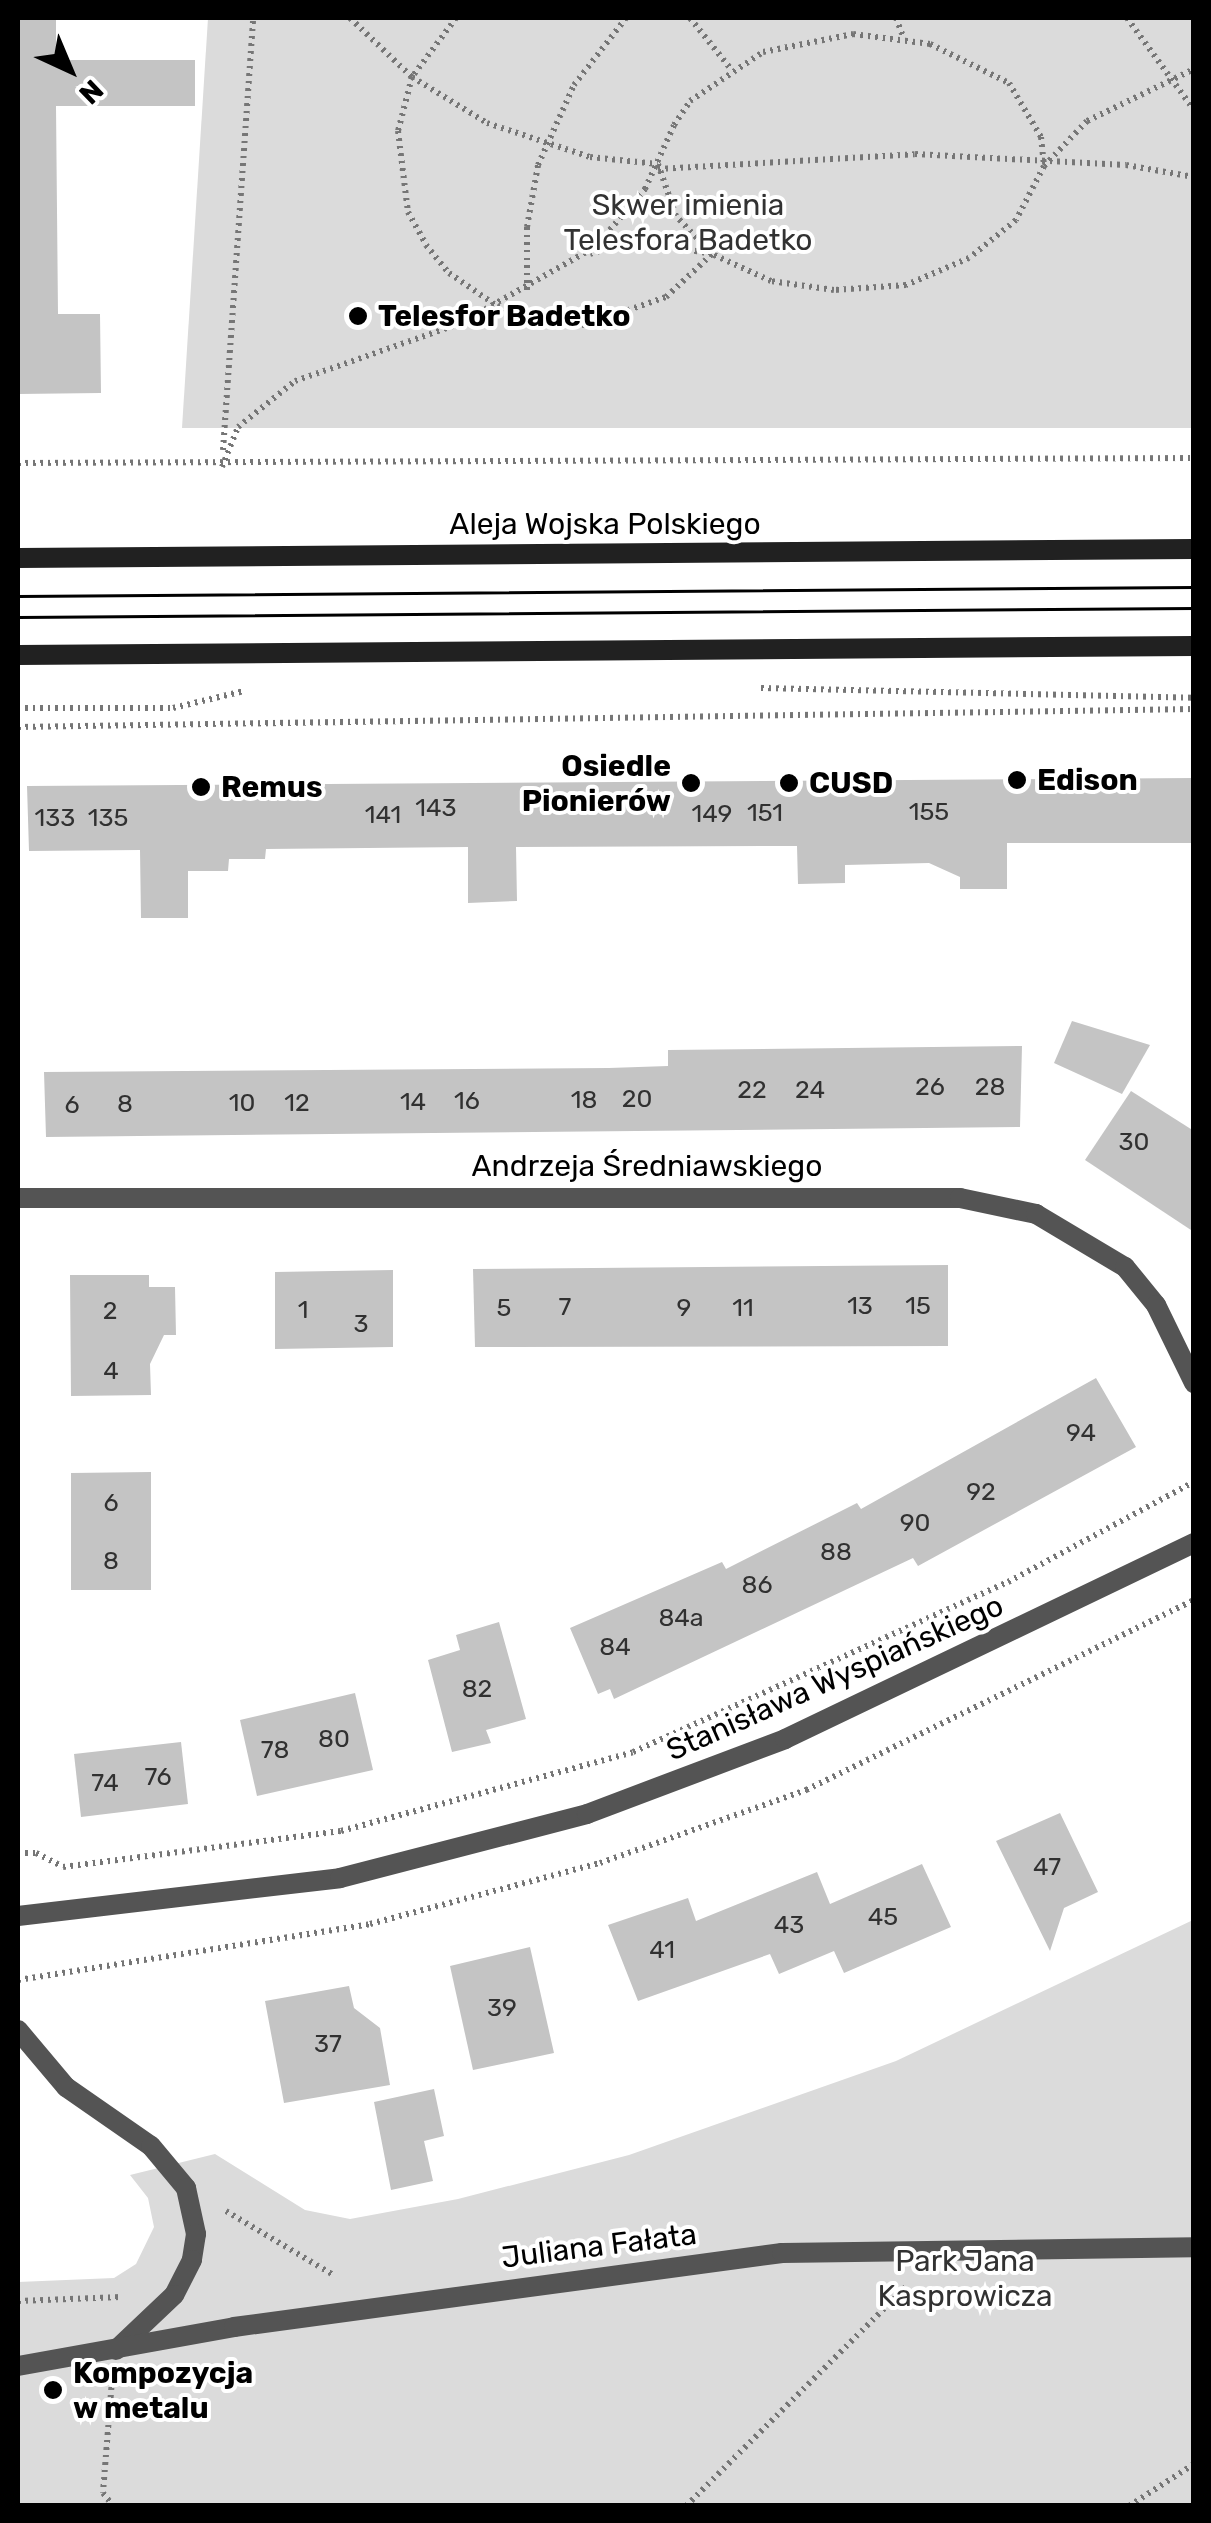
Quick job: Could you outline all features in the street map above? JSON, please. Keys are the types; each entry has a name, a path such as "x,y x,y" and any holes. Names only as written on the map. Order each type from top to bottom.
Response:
{"main road":[{"name":"Aleja Wojska Polskiego","path":"18,558 1194,548"},
{"path":"18,656 1194,646"}],"street":[{"name":"Andrzeja Średniawskiego","path":"18,1198 960,1198 1036,1214 1125,1267 1156,1305 1194,1383"},
{"name":"Stanisława Wyspiańskiego","path":"18,1916 340,1878 587,1814 786,1739 1194,1543"},
{"path":"18,2030 66,2087 151,2146 186,2188 196,2234 192,2260 174,2295 114,2352"},
{"name":"Juliana Fałata","path":"18,2366 386,2306 782,2254 946,2247 1194,2247"}],"path":[{"path":"222,464 252,18"},
{"path":"350,18 412,77 487,123 546,146 658,166 915,154 1044,166 1126,165 1194,177"},
{"path":"456,18 412,77 398,131 408,212 449,273 497,306 545,322 586,325 630,314 666,297 712,254"},
{"path":"527,290 526,228 546,146 574,85 626,18"},
{"path":"690,18 730,68"},
{"path":"896,18 904,38"},
{"path":"1127,18 1176,78 1194,110"},
{"path":"222,464 238,427 295,382 497,306 579,258 631,211 690,101 730,68 820,37 904,38 1010,83 1041,137 1044,166"},
{"path":"579,258 635,240 712,254 800,288 906,284 993,241 1016,220 1044,166 1086,121 1194,69"},
{"path":"658,166 676,216 712,254"},
{"path":"18,463 1194,458"},
{"path":"18,708 173,708 261,687"},
{"path":"748,688 1194,698"},
{"path":"18,727 1194,709"},
{"path":"18,1853 36,1852 63,1867 239,1847 341,1830 617,1758 956,1607 1194,1482"},
{"path":"186,2188 386,2306"},
{"path":"686,2506 946,2247"},
{"path":"113,2506 103,2493 114,2352"},
{"path":"1129,2506 1194,2464"}],"green space":[{"name":"Skwer imienia Telesfora Badetko","path":"208,18 1193,18 1193,428 182,428"},
{"name":"Park Jana Kasprowicza","path":"1193,1920 1193,2505 18,2505 18,2282 114,2278 136,2264 154,2227 148,2198 130,2175 215,2154 305,2210 350,2219 458,2199 629,2155 896,2061"}],"building":[{"path":"18,18 56,18 56,60 195,60 195,106 56,106 58,314 100,314 101,393 18,394"},
{"path":"1194,778 1194,843 1007,843 1007,889 960,889 960,877 929,863 845,865 845,883 798,884 797,846 516,847 517,901 468,903 468,847 266,849 265,859 229,859 228,871 188,871 188,918 141,918 140,850 29,851 27,786"},
{"path":"1072,1021 1150,1045 1122,1094 1054,1063"},
{"path":"1022,1046 1020,1127 46,1137 44,1072 609,1068 668,1066 668,1050"},
{"path":"1131,1091 1194,1131 1194,1232 1085,1160"},
{"path":"948,1265 948,1346 475,1347 473,1269"},
{"path":"393,1270 393,1347 275,1349 275,1272"},
{"path":"70,1275 149,1275 149,1287 175,1287 176,1335 164,1335 150,1364 151,1395 71,1396"},
{"path":"1096,1378 1136,1447 918,1566 913,1558 614,1699 610,1689 598,1694 570,1628 722,1562 726,1569 857,1503 861,1509"},
{"path":"151,1472 151,1590 71,1590 71,1473"},
{"path":"499,1622 526,1719 486,1730 491,1743 452,1752 428,1660 460,1650 456,1635"},
{"path":"355,1693 373,1770 257,1796 240,1720"},
{"path":"181,1742 188,1804 81,1817 74,1754"},
{"path":"1060,1813 1098,1892 1064,1908 1050,1951 996,1841"},
{"path":"922,1864 951,1927 844,1973 834,1951 779,1974 770,1954 638,2001 608,1925 688,1898 696,1921 817,1872 830,1904"},
{"path":"530,1947 554,2053 473,2070 450,1966"},
{"path":"349,1986 354,2008 380,2028 390,2085 284,2103 265,2001"},
{"path":"434,2089 444,2136 424,2141 433,2181 391,2190 374,2102"}],"tram line":[{"path":"18,596 1194,587"},
{"path":"18,617 1194,608"}],"place":[{"name":"Telesfor Badetko","path":"358,316"},
{"name":"Edison","path":"1017,780"},
{"name":"Osiedle Pionierów","path":"691,783"},
{"name":"CUSD","path":"789,783"},
{"name":"Remus","path":"201,787"},
{"name":"Kompozycja w metalu","path":"53,2390"}]}
